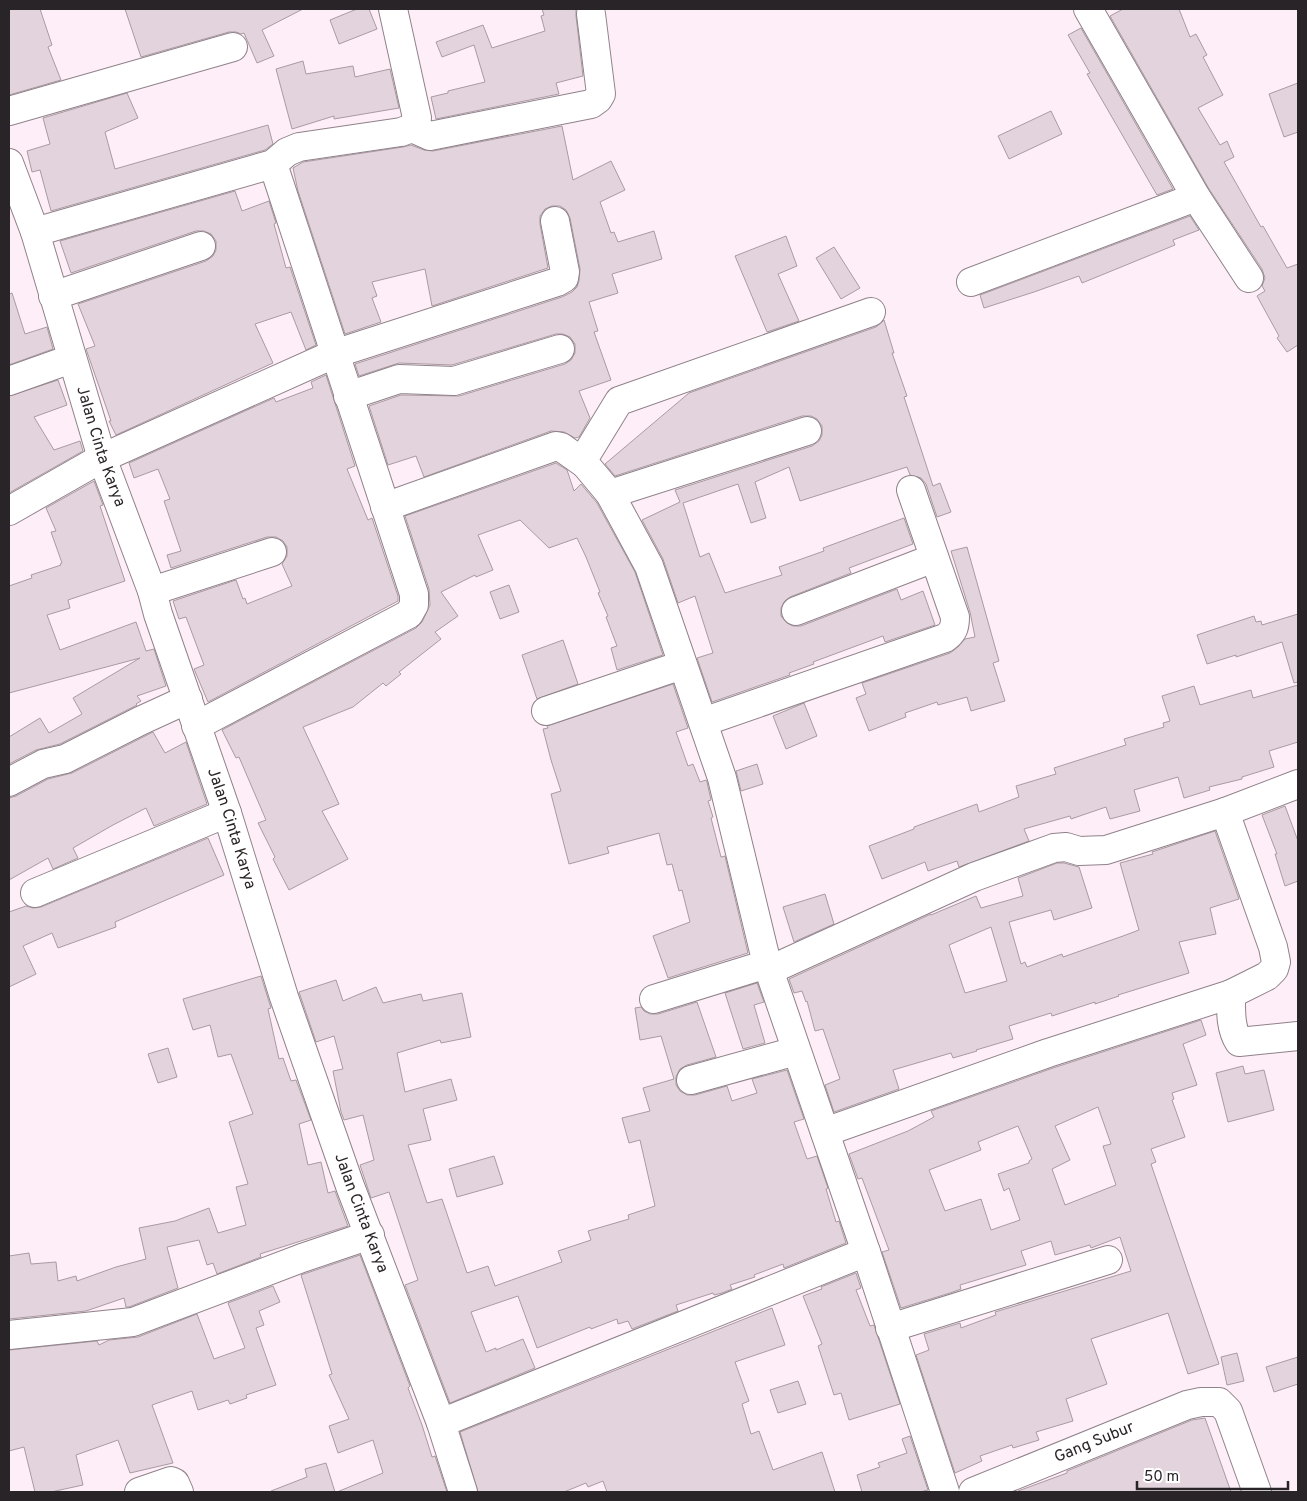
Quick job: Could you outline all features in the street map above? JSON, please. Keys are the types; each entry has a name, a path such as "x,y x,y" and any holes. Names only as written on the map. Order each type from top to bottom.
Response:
{"street":[{"path":"35,232 273,164 287,152 299,146 401,132 412,128 417,118 393,9"},
{"path":"1088,9 1196,197 1249,278"},
{"path":"412,128 430,136 591,104 601,94 591,14"},
{"path":"9,111 233,47"},
{"name":"Jalan Cinta Karya","path":"9,163 35,232 71,359 102,458 152,591 158,614 227,813 284,997 350,1186 441,1423 460,1491"},
{"path":"196,726 409,614 414,605 414,594 273,164"},
{"path":"971,282 1196,197"},
{"path":"9,511 102,458 334,354 558,282 564,278 565,272 555,221"},
{"path":"53,296 201,246"},
{"path":"871,312 619,401 586,455 585,467 610,494 648,566 703,722 722,778 769,967 945,1492"},
{"path":"348,396 399,379 454,381 560,349"},
{"path":"9,382 71,359"},
{"path":"610,494 806,431"},
{"path":"385,507 556,446 561,446 585,464"},
{"path":"703,722 945,638 952,633 955,626 955,617 911,490"},
{"path":"152,591 272,552"},
{"path":"796,611 934,558"},
{"path":"546,711 682,665"},
{"path":"9,782 43,764 65,759 188,699"},
{"path":"654,999 769,967 974,877 1054,848 1066,847 1079,851 1106,850 1225,812 1298,784"},
{"path":"825,1132 1048,1054 1232,994 1267,976 1274,969 1276,962 1273,947 1225,812"},
{"path":"35,893 227,813"},
{"path":"1232,994 1231,1018 1239,1042 1298,1036"},
{"path":"691,1080 796,1051"},
{"path":"9,1335 133,1322 302,1258 370,1235"},
{"path":"441,1423 866,1252"},
{"path":"890,1328 1108,1260"},
{"name":"Gang Subur","path":"973,1492 1187,1405 1201,1402 1219,1402 1228,1411 1257,1492"},
{"path":"139,1492 171,1481 175,1483 179,1492"}],"building":[{"path":"9,9 40,9 52,45 48,47 61,80 9,95"},
{"path":"125,9 303,9 262,30 274,56 257,63 244,33 236,32 229,32 141,57"},
{"path":"357,9 369,9 377,29 339,44 330,20"},
{"path":"542,9 576,9 583,76 556,83 559,94 436,119 431,97 485,82 474,45 442,57 436,42 483,25 492,48 545,31 541,16 544,15"},
{"path":"1123,9 1179,9 1190,37 1196,34 1207,55 1203,57 1223,95 1198,108 1220,145 1227,141 1234,157 1224,162 1287,268 1298,264 1298,345 1287,352 1277,338 1279,336 1257,296 1265,291 1262,286 1265,278 1262,269 1209,189 1110,16"},
{"path":"1081,28 1173,189 1157,195 1087,74 1090,73 1068,35"},
{"path":"303,61 306,74 353,66 355,77 390,69 399,108 334,119 334,116 292,129 276,69"},
{"path":"1298,83 1298,132 1284,137 1269,94"},
{"path":"127,93 138,118 105,132 115,169 268,125 273,144 265,150 51,211 40,170 32,172 27,151 50,144 43,118"},
{"path":"1051,111 1062,134 1009,159 998,136"},
{"path":"562,126 573,180 611,161 625,190 600,202 611,233 614,232 618,242 654,231 662,259 612,274 618,293 589,302 598,331 594,332 611,380 579,391 590,418 579,437 575,438 564,432 551,431 424,477 416,456 388,465 369,406 401,395 459,396 565,364 571,360 575,353 575,344 570,337 556,334 452,365 399,363 359,376 355,364 562,297 572,292 577,287 580,269 570,218 566,210 560,206 552,206 545,209 540,216 548,268 432,306 425,269 372,282 377,296 372,298 381,322 345,334 298,191 293,168 303,162 411,145 433,151"},
{"path":"235,191 242,211 269,201 286,268 290,267 316,345 306,350 291,312 255,324 273,363 116,435 109,421 111,421 86,349 95,346 78,304 206,261 213,256 216,250 216,241 211,234 204,231 196,231 71,273 60,241"},
{"path":"1190,216 1199,230 1173,240 1175,245 1082,283 1079,276 984,308 980,295"},
{"path":"786,236 797,266 778,274 799,321 767,332 735,256"},
{"path":"834,247 860,288 841,299 816,258"},
{"path":"12,293 25,334 47,327 53,349 9,365 9,294"},
{"path":"884,320 894,353 892,353 907,396 904,397 933,486 940,483 951,512 937,517 926,484 921,478 910,475 907,467 800,501 789,467 755,482 766,518 751,523 738,484 683,503 700,557 709,553 725,593 782,575 779,567 824,551 823,548 904,518 913,544 849,568 851,573 790,597 781,608 781,616 787,623 793,626 801,626 897,589 901,600 923,591 935,625 885,642 883,636 813,662 814,664 789,673 790,675 712,702 697,658 713,653 695,596 678,603 663,559 642,520 680,502 675,490 812,446 819,441 822,435 822,426 817,419 811,416 802,416 615,476 605,464 689,393 876,327"},
{"path":"326,375 355,466 347,469 368,520 372,518 398,601 208,702 194,669 204,665 186,617 179,619 173,601 236,580 243,599 245,598 247,604 292,586 282,564 287,556 287,547 283,541 276,537 267,537 171,568 167,555 181,551 164,501 170,499 158,469 134,478 129,463 274,398 276,402 313,388 311,382"},
{"path":"58,380 67,405 34,417 54,450 80,441 83,451 9,493 9,396"},
{"path":"556,463 567,470 574,491 581,484 597,503 635,572 663,655 617,670 611,648 617,646 606,617 608,616 577,538 549,548 520,520 478,535 493,570 476,577 475,575 441,592 458,616 435,632 441,639 399,672 401,674 386,686 383,683 353,707 303,727 339,804 322,811 348,859 289,890 273,859 275,857 258,823 266,820 239,757 236,758 222,730 416,628 422,622 430,605 429,589 405,516"},
{"path":"94,481 103,505 100,506 125,581 68,600 70,608 47,615 60,650 136,622 146,651 154,649 166,686 137,696 141,701 137,705 60,744 36,750 9,764 9,737 40,718 49,733 82,714 73,698 140,658 9,693 9,586 32,578 31,575 61,565 62,563 51,532 56,531 46,508"},
{"path":"967,547 999,661 993,663 1005,701 971,711 967,697 938,705 937,702 905,713 906,717 869,731 856,698 866,694 862,683 950,653 965,639 975,637 970,612 951,551"},
{"path":"509,585 519,612 500,619 490,592"},
{"path":"1298,614 1298,682 1294,683 1282,642 1207,664 1197,635 1254,616 1256,622 1261,621 1262,625"},
{"path":"563,640 578,684 537,699 522,655"},
{"path":"673,684 688,728 676,732 688,766 693,764 700,782 706,780 707,782 711,800 708,801 713,817 711,818 721,857 725,856 748,953 668,978 653,936 690,922 682,890 679,891 672,864 667,865 659,833 607,847 609,853 569,864 551,794 561,791 543,729 548,728 547,726"},
{"path":"1298,685 1298,742 1269,751 1274,767 1242,777 1242,779 1209,787 1210,790 1184,798 1178,777 1134,790 1140,811 1110,819 1106,807 1071,819 1070,816 1024,829 1029,841 959,867 957,861 928,871 925,862 882,879 869,846 977,804 979,812 1019,797 1016,786 1056,774 1054,768 1126,745 1124,739 1164,727 1163,723 1170,721 1162,696 1194,686 1200,705 1251,690 1253,698"},
{"path":"804,703 817,736 786,749 773,716"},
{"path":"153,732 165,753 186,742 207,804 154,826 146,808 73,848 78,858 53,869 48,858 9,880 9,798 48,779 72,773"},
{"path":"757,764 763,784 741,791 736,771"},
{"path":"1285,806 1298,841 1298,881 1285,886 1275,854 1277,854 1262,815"},
{"path":"1215,831 1239,899 1210,908 1216,934 1179,942 1189,973 1095,1004 1095,1002 1052,1016 1051,1013 1009,1026 1013,1039 977,1051 953,1058 951,1053 893,1070 899,1089 834,1112 825,1085 840,1079 823,1029 815,1031 807,1001 802,991 794,993 789,979 931,914 976,896 981,908 1023,896 1018,878 1057,863 1079,867 1092,908 1054,920 1051,910 1009,922 1021,964 1025,962 1027,967 1062,954 1063,957 1139,930 1120,863 1153,854 1152,852","holes":["991,927 1007,981 965,993 949,945"]},
{"path":"208,838 224,875 115,922 116,927 58,948 52,933 23,946 36,974 9,987 9,912 26,906 33,908 41,907"},
{"path":"825,894 834,924 794,942 783,907"},
{"path":"261,976 271,1008 268,1009 279,1059 283,1058 291,1081 296,1080 311,1120 299,1124 308,1165 321,1162 328,1193 335,1191 348,1226 260,1254 261,1257 217,1274 213,1263 207,1265 199,1240 167,1247 178,1288 129,1307 126,1307 124,1298 86,1311 9,1319 9,1256 29,1253 31,1264 56,1262 58,1281 76,1276 77,1281 146,1259 139,1228 175,1221 209,1208 218,1233 246,1225 236,1187 248,1184 229,1122 253,1114 231,1054 218,1057 210,1025 193,1030 183,999"},
{"path":"336,980 343,1001 376,987 383,1003 421,994 423,1001 462,993 471,1037 441,1043 440,1040 397,1053 405,1092 451,1079 457,1100 423,1109 431,1140 408,1145 427,1203 442,1199 467,1273 488,1266 495,1286 562,1262 558,1251 591,1240 588,1231 629,1219 628,1215 655,1206 640,1140 629,1143 622,1118 650,1111 643,1088 674,1079 661,1036 640,1040 635,1008 641,1007 650,1014 658,1014 697,1002 716,1057 687,1065 680,1069 676,1077 676,1085 680,1091 687,1095 695,1095 727,1086 732,1101 757,1093 752,1079 787,1070 804,1119 794,1122 807,1159 817,1156 828,1188 826,1189 836,1222 839,1221 846,1243 784,1268 783,1264 754,1275 755,1277 730,1285 732,1289 722,1293 714,1295 713,1293 676,1305 678,1311 632,1329 628,1321 618,1324 617,1319 591,1329 590,1327 537,1348 518,1296 471,1312 486,1352 523,1339 535,1368 450,1403 405,1285 418,1280 389,1192 371,1198 360,1165 374,1160 363,1115 344,1120 341,1112 333,1071 343,1069 334,1036 316,1042 299,992"},
{"path":"757,983 764,1002 754,1005 765,1043 743,1049 725,993"},
{"path":"1201,1020 1206,1035 1183,1044 1197,1085 1172,1093 1174,1099 1172,1100 1185,1137 1151,1149 1156,1162 1151,1164 1219,1364 1188,1374 1168,1313 1091,1339 1107,1384 1066,1399 1073,1421 1036,1432 1039,1440 1013,1448 1012,1445 980,1456 982,1461 955,1473 916,1355 929,1350 924,1334 960,1323 961,1328 996,1315 995,1312 1131,1271 1120,1237 1091,1248 1090,1245 1055,1255 1051,1241 1021,1251 1026,1265 960,1285 961,1289 901,1308 882,1252 889,1250 862,1178 858,1179 849,1154 908,1131 934,1117 931,1111 1053,1068","holes":["1098,1107 1111,1144 1103,1146 1116,1185 1065,1205 1052,1169 1070,1160 1055,1126","1018,1126 1032,1159 1029,1163 998,1174 1004,1191 1009,1188 1020,1220 991,1230 981,1199 945,1211 929,1170 981,1150 978,1142"]},
{"path":"168,1048 177,1077 158,1083 148,1054"},
{"path":"1243,1066 1245,1074 1264,1070 1274,1110 1228,1122 1216,1073"},
{"path":"494,1156 503,1184 457,1197 449,1169"},
{"path":"360,1255 410,1386 408,1388 432,1457 435,1456 447,1492 337,1492 383,1473 373,1440 338,1453 329,1426 349,1419 329,1375 332,1374 301,1275"},
{"path":"856,1273 861,1288 856,1290 870,1326 874,1325 900,1404 849,1420 841,1393 834,1395 818,1346 822,1344 803,1296"},
{"path":"273,1286 280,1302 259,1311 264,1325 256,1328 276,1385 246,1395 247,1398 230,1404 228,1400 198,1410 192,1391 152,1405 173,1463 130,1473 118,1440 76,1455 83,1485 51,1492 35,1492 24,1447 9,1451 9,1350 97,1341 99,1345 109,1340 138,1337 197,1314 214,1359 245,1348 228,1303"},
{"path":"772,1308 785,1345 735,1362 749,1401 742,1404 751,1434 759,1431 773,1470 822,1452 835,1492 607,1492 603,1481 588,1487 586,1483 564,1492 478,1492 460,1432"},
{"path":"1237,1353 1244,1381 1227,1385 1221,1357"},
{"path":"1298,1357 1298,1384 1274,1392 1266,1367"},
{"path":"798,1381 806,1404 778,1413 770,1390"},
{"path":"1205,1418 1231,1492 1018,1492 1192,1420"},
{"path":"910,1436 928,1490 920,1492 862,1492 857,1475 880,1467 878,1463 907,1453 902,1439"},
{"path":"326,1463 335,1492 271,1492 307,1477 305,1469"}]}
